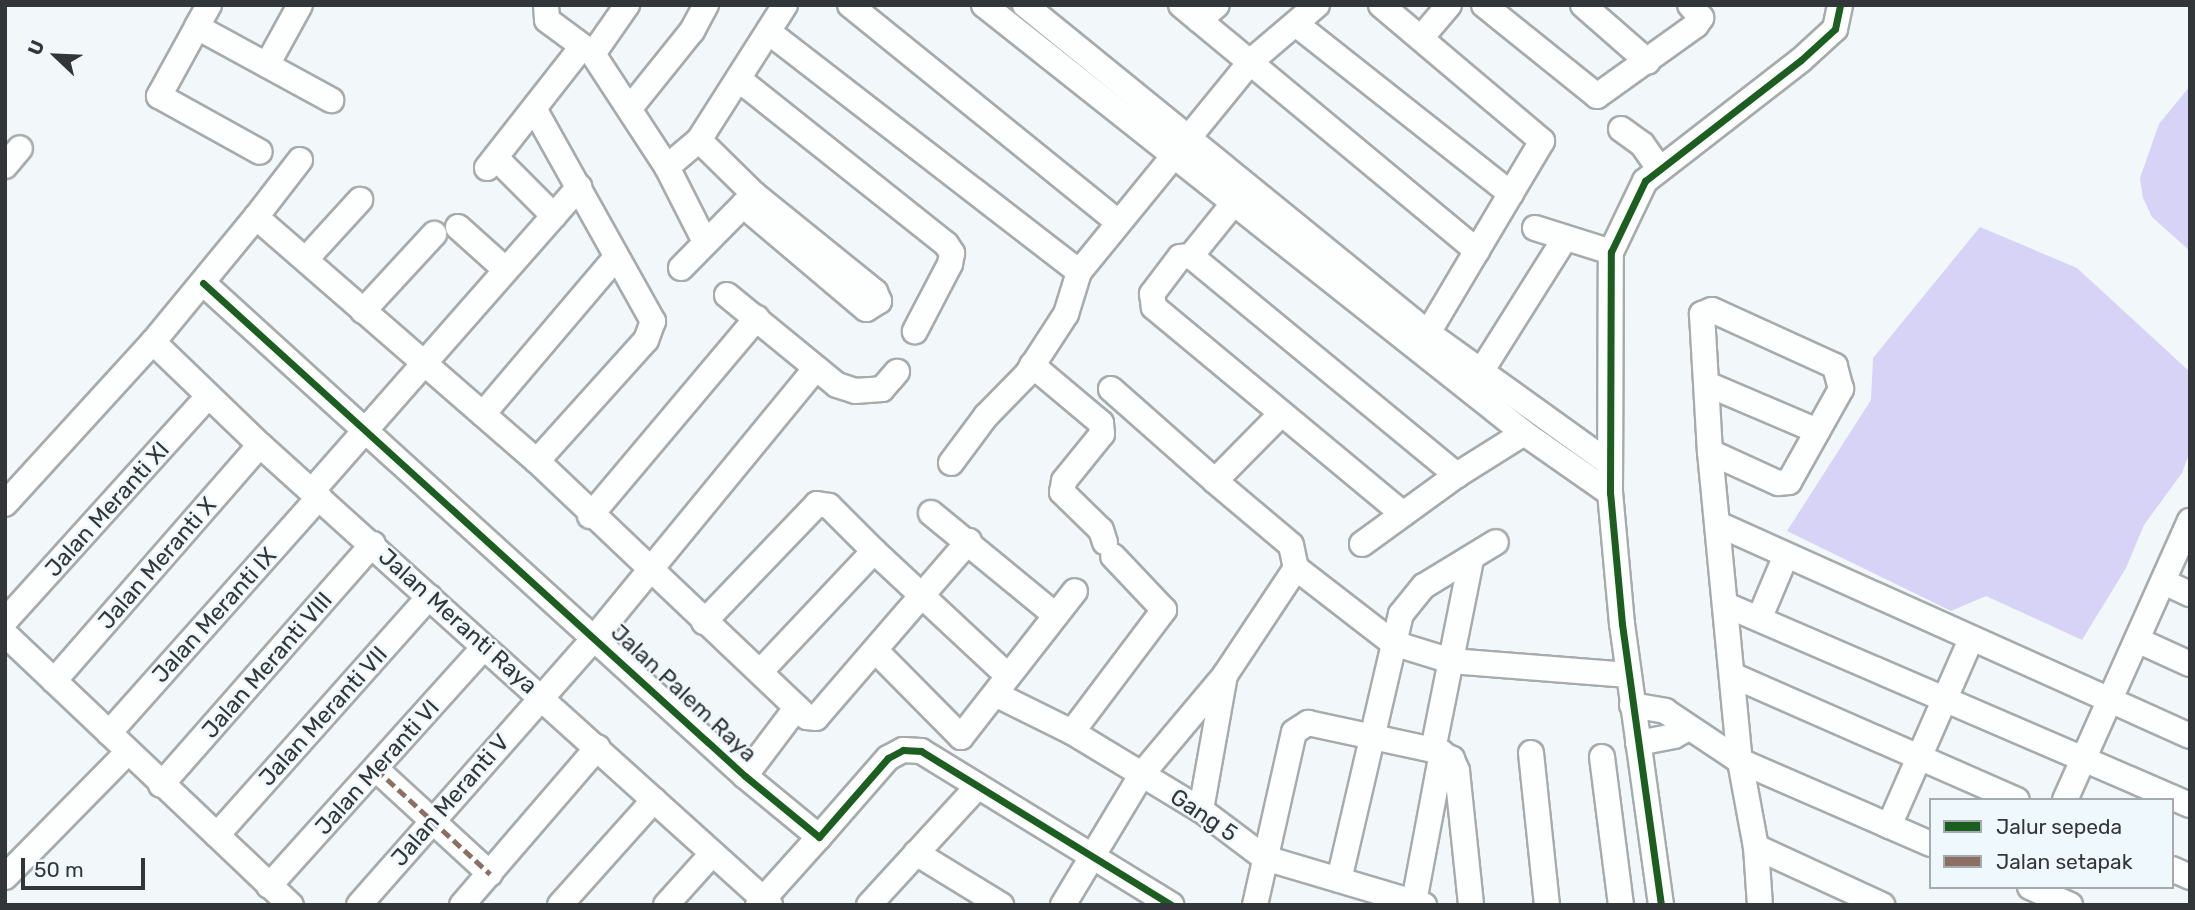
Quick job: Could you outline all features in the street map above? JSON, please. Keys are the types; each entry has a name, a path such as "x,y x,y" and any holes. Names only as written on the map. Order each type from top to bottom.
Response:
{"street":[{"path":"267,65 300,5"},
{"path":"546,5 547,20 587,51 630,108 667,167 705,242"},
{"path":"554,216 492,163 627,5"},
{"path":"630,108 692,31 706,5"},
{"path":"667,167 699,140 741,81 785,5"},
{"path":"850,5 1117,221"},
{"path":"985,5 1482,370 1524,433 1610,493"},
{"path":"1025,5 1180,146 1233,204 1498,397 1609,463"},
{"path":"951,463 1032,365 1066,314 1079,272 1117,221 1250,62 1317,5"},
{"path":"1381,5 1540,137 1541,146 1429,332"},
{"path":"1421,38 1448,5"},
{"path":"1485,5 1597,96 1696,25 1700,18 1690,5"},
{"path":"1583,5 1648,62"},
{"path":"1661,905 1628,675 1610,493 1611,251 1631,203 1659,168 1712,133 1801,61 1835,29 1840,5"},
{"path":"1199,10 1250,62 1477,251"},
{"path":"260,152 159,96 203,16 267,65 331,100"},
{"path":"1296,24 1511,194"},
{"path":"770,33 1079,272"},
{"path":"741,81 946,244 952,253 950,264 915,331"},
{"path":"536,112 650,313 652,331 537,461"},
{"path":"1621,129 1642,144 1659,168"},
{"path":"699,140 748,200 871,309 879,300 876,292 748,200"},
{"path":"5,505 153,342 257,217 300,160"},
{"name":"Jalan Meranti IX","path":"109,733 315,494 366,429 579,187"},
{"path":"307,258 360,200"},
{"path":"681,268 748,200"},
{"path":"1233,204 1191,256 1177,260 1152,294 1151,303 1403,514"},
{"path":"257,217 307,258 422,364 537,461 590,516 807,717 816,718 969,541"},
{"path":"458,227 506,270"},
{"path":"1535,228 1611,251"},
{"path":"363,311 434,233"},
{"path":"1482,370 1565,238"},
{"path":"1191,256 1457,475"},
{"path":"483,414 616,257"},
{"name":"Jalan Palem Raya","path":"203,283 746,776 820,836"},
{"path":"727,295 837,385 867,392 882,389 897,372"},
{"path":"1710,452 1784,484 1790,481 1840,388 1835,366 1709,310 1702,314 1710,452 1740,761 1756,848 1760,905"},
{"path":"590,516 757,318"},
{"name":"Jalan Meranti Raya","path":"153,342 260,446 541,695 763,903"},
{"path":"1032,365 1103,426 1102,435 1064,481 1062,492 1101,530 1109,549 1164,610 1072,732"},
{"name":"Jalan Meranti V","path":"359,905 541,695 595,637 816,368"},
{"path":"1707,384 1817,431"},
{"path":"1111,389 1291,545 1296,568 1393,643 1451,661 1628,675"},
{"name":"Jalan Meranti XI","path":"5,621 208,396"},
{"path":"1215,481 1281,414"},
{"path":"1362,544 1457,475 1524,433"},
{"name":"Jalan Meranti X","path":"54,681 260,446"},
{"name":"Gang 5","path":"704,622 817,504 829,506 921,595 1003,685 1072,732 1201,810 1265,858 1419,903"},
{"path":"931,513 969,541 1055,615"},
{"path":"2066,798 2190,521"},
{"path":"1718,524 2190,736"},
{"path":"1339,880 1397,624 1414,594 1496,542"},
{"name":"Jalan Meranti VIII","path":"161,785 373,544"},
{"path":"760,672 874,551"},
{"path":"1760,617 1786,555"},
{"path":"1419,903 1437,751 1451,661 1472,559"},
{"path":"1063,905 1142,774 1225,675 1296,568"},
{"path":"2164,582 2190,593"},
{"path":"943,764 1075,591"},
{"name":"Jalan Meranti VII","path":"216,835 429,597"},
{"path":"1726,605 1947,696 2190,805"},
{"path":"5,634 161,785 291,905"},
{"path":"1889,826 1971,639"},
{"path":"2137,640 2190,664"},
{"name":"Jalan Meranti VI","path":"269,886 484,647"},
{"path":"876,651 961,737"},
{"path":"1201,810 1225,675"},
{"path":"1732,675 2012,798"},
{"path":"1632,705 1665,711 1740,761 1929,843"},
{"path":"746,776 797,707"},
{"path":"1255,905 1297,727 1308,723 1437,751 1457,771 1471,905"},
{"path":"1638,743 1674,736 1689,727"},
{"path":"462,905 598,747"},
{"path":"763,903 895,752 921,751 1171,905"},
{"path":"5,877 128,752"},
{"path":"1531,753 1547,905"},
{"path":"1602,757 1621,905"},
{"path":"376,769 490,874"},
{"path":"869,905 977,787"},
{"path":"560,905 654,800"},
{"path":"1756,848 1882,905"},
{"path":"916,853 1002,905"},
{"path":"666,905 711,855"},
{"path":"2174,870 2190,877"},
{"path":"2016,905 2026,889"},
{"path":"2032,889 2070,905"}],"shaded area":[{"path":"2190,86 2190,251 2152,217 2143,198 2140,178 2159,124"},
{"path":"1980,227 2077,268 2190,372 2190,451 2182,473 2144,525 2126,568 2082,640 1986,596 1951,611 1787,531 1871,400 1873,358"}],"marked path":[{"path":"376,769 490,874"}],"cycle path":[{"path":"1661,905 1622,624 1610,493 1611,252 1645,181 1801,60 1835,29 1840,5"},
{"path":"203,283 745,776 819,837 888,758 903,750 921,751 1171,905"}]}
